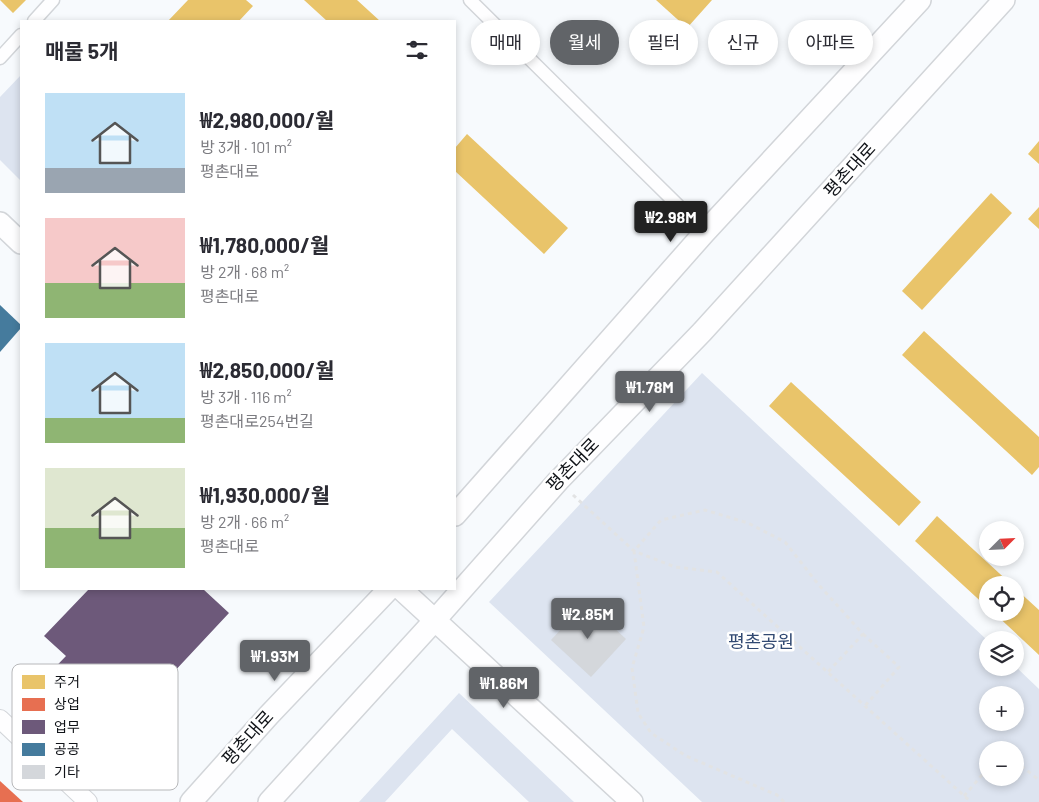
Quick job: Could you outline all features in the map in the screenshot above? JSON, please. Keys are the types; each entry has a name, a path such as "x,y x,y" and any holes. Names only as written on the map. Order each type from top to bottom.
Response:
{"street":[{"path":"35,20 53,0"},
{"path":"470,0 705,232"},
{"path":"456,514 705,232 920,0"},
{"name":"평촌대로","path":"268,802 435,620 558,481 696,339 1004,0"},
{"path":"0,58 20,36"},
{"path":"0,223 20,242"},
{"name":"평촌대로","path":"191,802 269,715 388,590"},
{"path":"402,590 632,802"},
{"path":"0,719 12,730"},
{"path":"75,790 88,802"}],"path":[{"path":"558,481 634,551 675,567 717,572 971,802"},
{"path":"784,802 777,795 686,756 651,733 638,713 632,668 644,627 634,551 660,520 705,510 748,523 785,542 818,584 863,634 899,667 864,706"},
{"path":"828,672 863,634"},
{"path":"1024,768 1039,780"},
{"path":"964,796 979,778"}],"green space":[{"path":"20,76 20,180 0,160 0,97"},
{"name":"평촌공원","path":"702,373 979,633 979,676 1024,675 1039,689 1039,802 702,802 489,602"},
{"path":"459,693 574,802 529,802 452,729 385,802 359,802"}],"building: 주거":[{"path":"0,0 26,0 13,13"},
{"path":"188,0 246,0 253,6 240,20 169,20"},
{"path":"304,0 357,0 379,20 326,20"},
{"path":"656,0 712,0 694,20 678,20"},
{"path":"467,134 568,228 544,254 456,172 456,147"},
{"path":"1039,141 1039,164 1028,154"},
{"path":"991,193 1012,213 922,310 902,291"},
{"path":"1039,207 1039,229 1028,219"},
{"path":"924,331 1039,437 1039,467 1032,475 902,355"},
{"path":"791,382 921,502 899,526 769,406"},
{"path":"937,516 979,555 979,566 991,566 1002,576 979,576 979,600 915,541"},
{"path":"1024,596 1039,610 1039,655 1024,641 1024,631 1013,631 1003,621 1024,621"}],"building: 상업":[{"path":"0,781 23,802 0,802"}],"building: 업무":[{"path":"88,590 204,590 229,613 178,668 178,664 58,664 66,656 44,636"}],"building: 공공":[{"path":"0,305 20,324 20,329 0,352"}],"building: 기타":[{"path":"586,602 626,639 591,677 551,640"}]}
